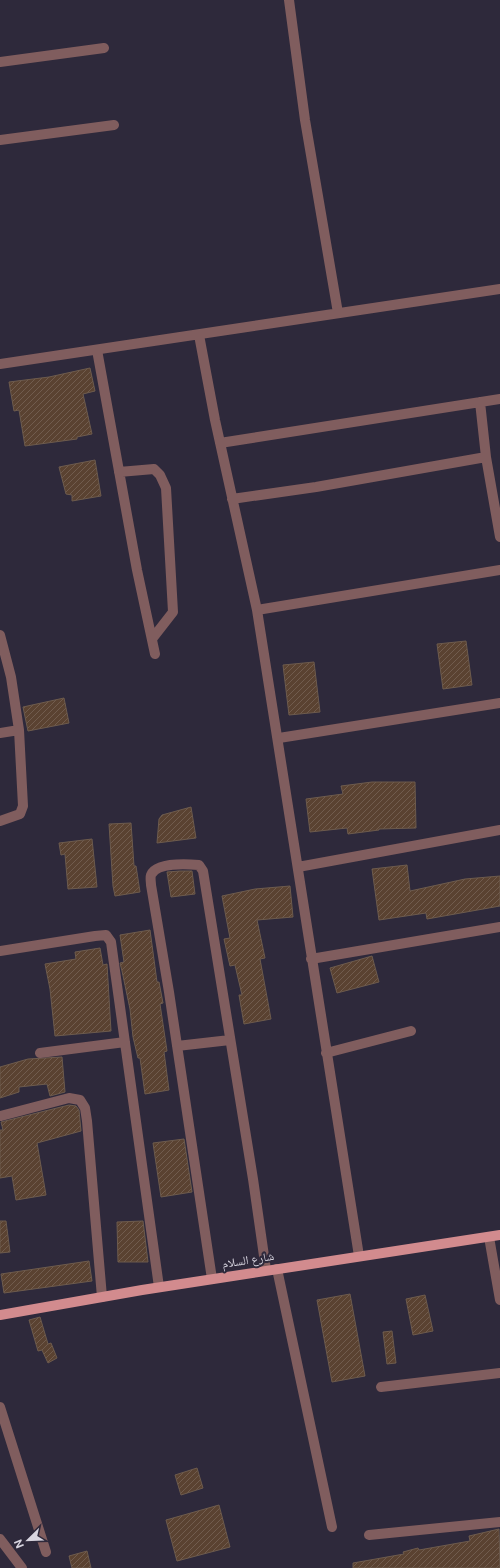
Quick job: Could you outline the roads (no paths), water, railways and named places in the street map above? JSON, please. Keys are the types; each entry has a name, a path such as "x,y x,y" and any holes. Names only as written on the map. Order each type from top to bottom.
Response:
{"main road":[{"name":"شارع السلام","path":"0,1315 159,1287 500,1235"}],"street":[{"path":"289,0 305,120 338,313"},
{"path":"0,62 104,48"},
{"path":"0,140 114,125"},
{"path":"0,364 500,289"},
{"path":"199,335 220,443 257,610 359,1256"},
{"path":"97,350 137,570 155,654"},
{"path":"220,443 500,399"},
{"path":"480,402 486,457 500,537"},
{"path":"232,499 316,487 486,457"},
{"path":"119,472 154,469 160,475 166,488 173,612 152,639"},
{"path":"257,610 500,570"},
{"path":"0,635 11,677 19,730 23,806 20,814 0,821"},
{"path":"278,738 500,703"},
{"path":"0,733 19,730"},
{"path":"298,867 500,830"},
{"path":"212,1279 178,1046 151,885 151,875 157,868 164,866 199,865 203,871 266,1270"},
{"path":"311,959 500,927"},
{"path":"0,951 106,935 111,942 159,1287"},
{"path":"326,1053 411,1031"},
{"path":"178,1046 230,1040"},
{"path":"40,1053 125,1042"},
{"path":"1,1116 69,1098 80,1100 85,1108 102,1297"},
{"path":"489,1237 500,1300"},
{"path":"277,1269 332,1527"},
{"path":"382,1387 500,1373"},
{"path":"0,1407 46,1552"},
{"path":"369,1535 500,1522"},
{"path":"0,1539 22,1568"}]}
